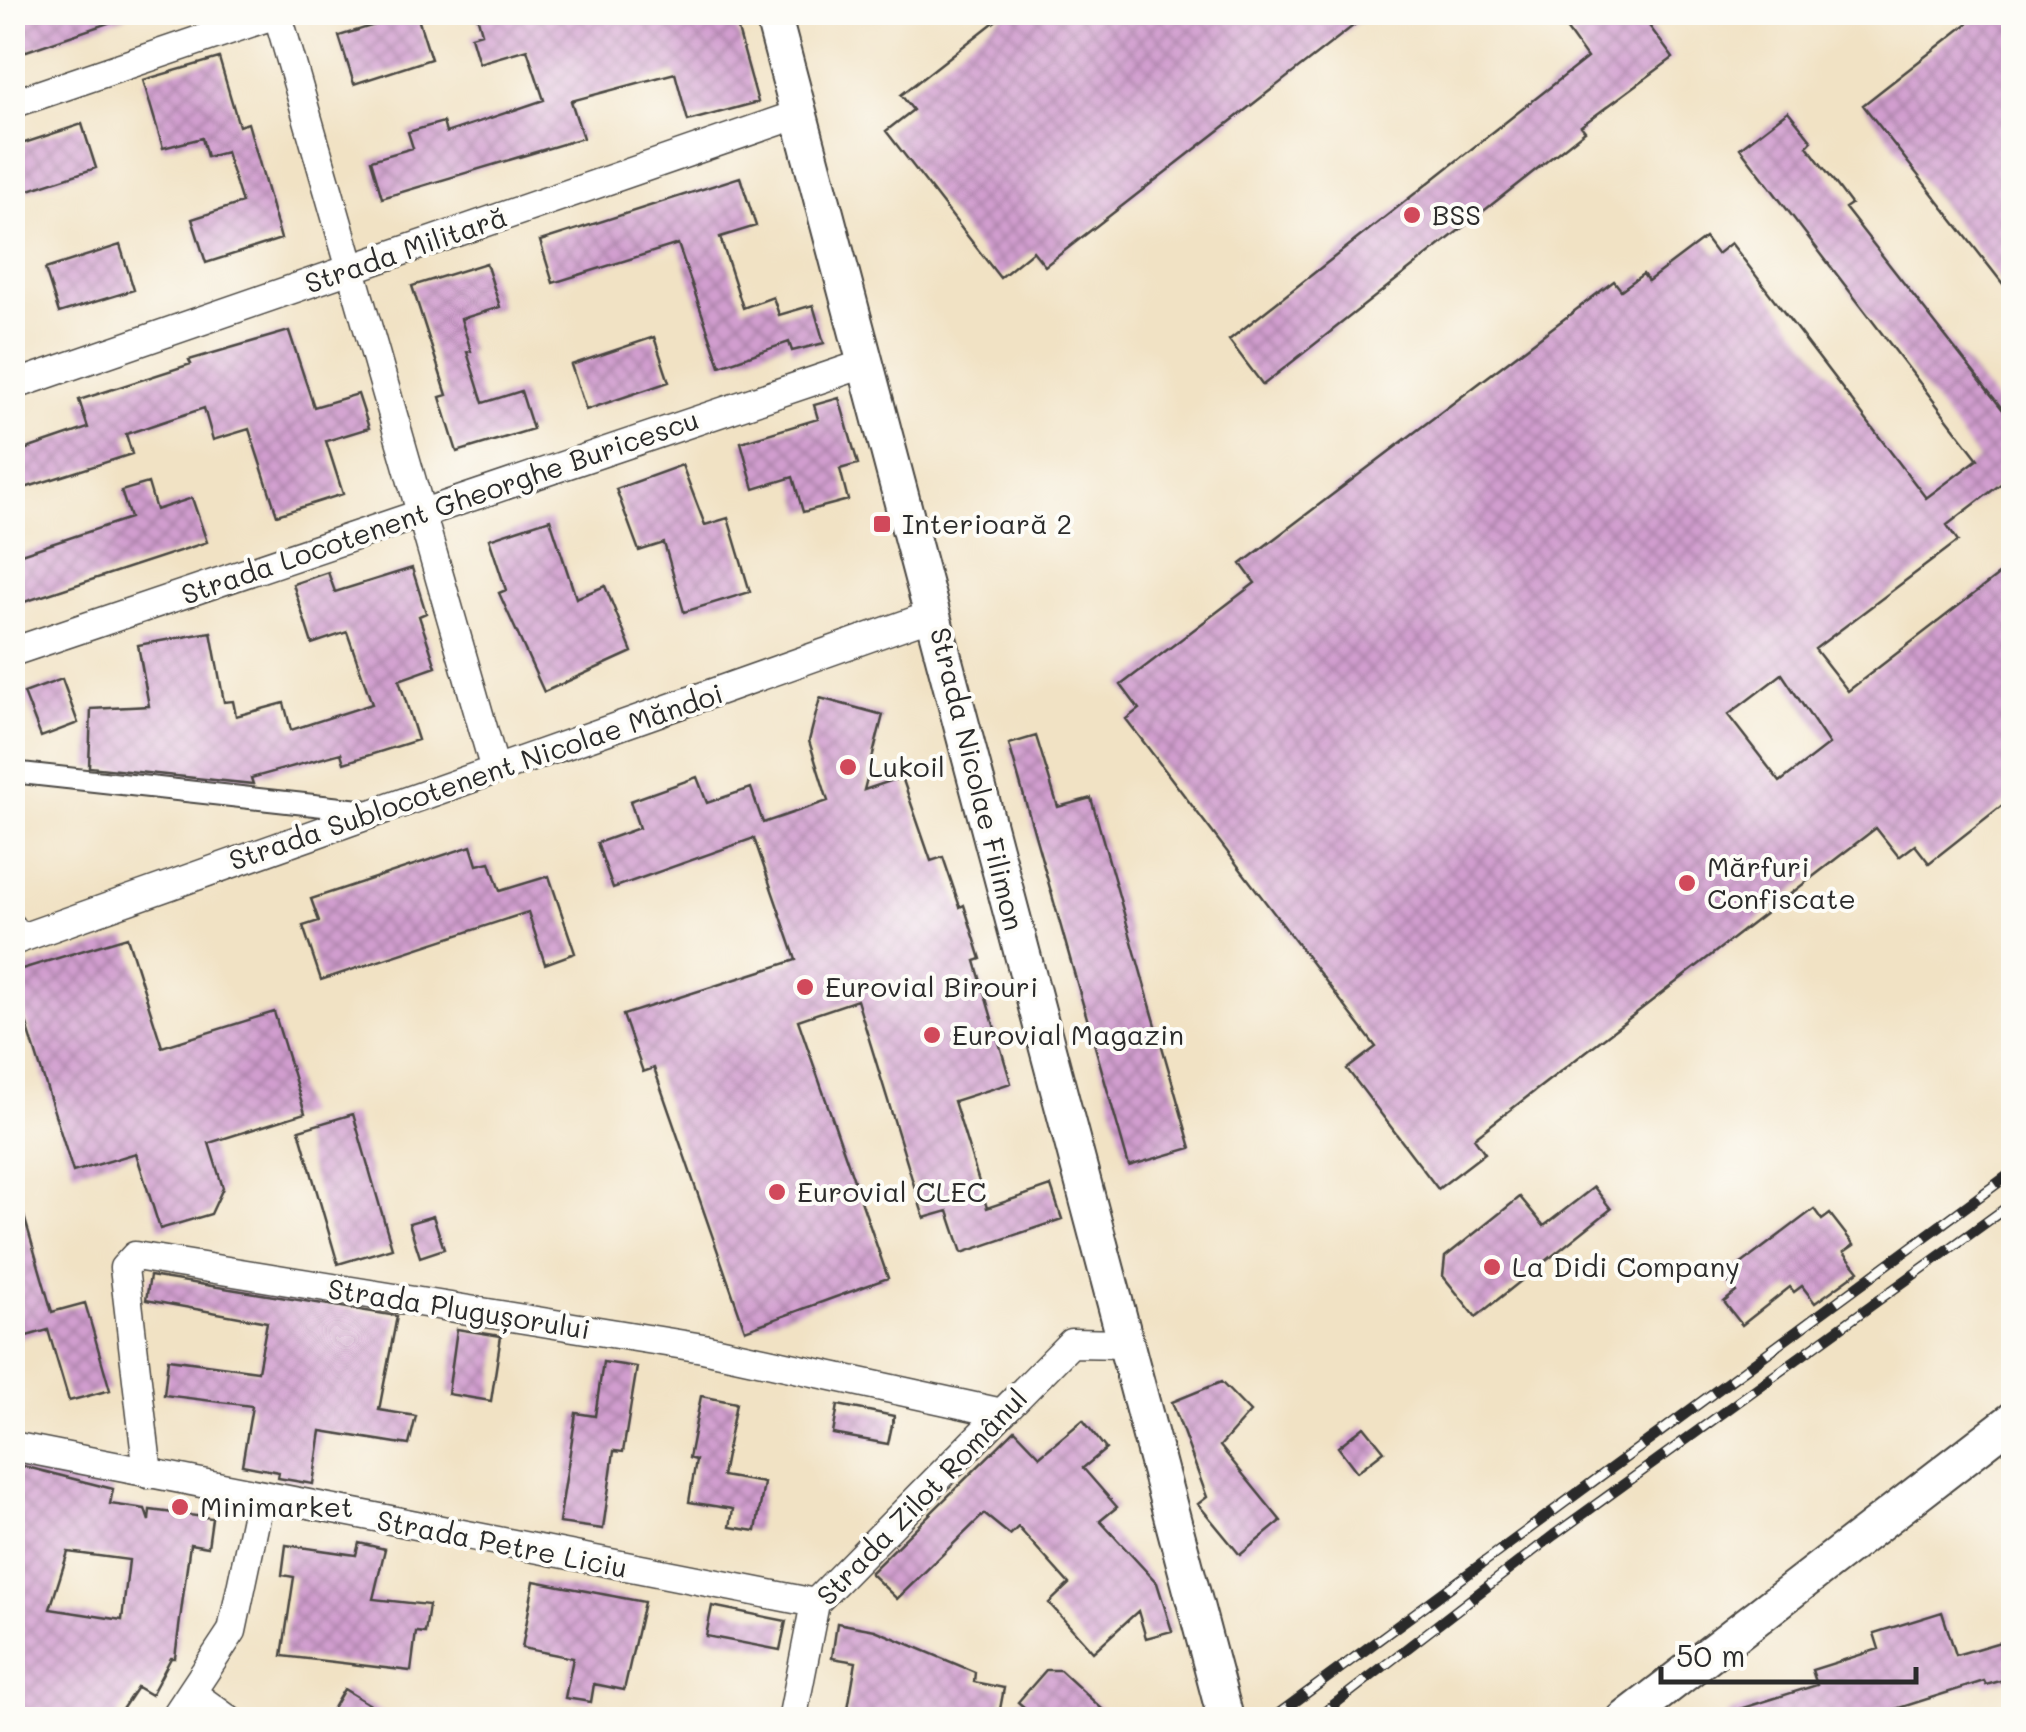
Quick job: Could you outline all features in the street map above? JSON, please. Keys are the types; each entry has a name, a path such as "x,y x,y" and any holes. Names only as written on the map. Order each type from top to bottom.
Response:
{"street":[{"name":"Strada Nicolae Filimon","path":"772,12 1226,1720"},
{"path":"12,104 279,13 495,770"},
{"name":"Strada Militară","path":"12,386 799,114"},
{"name":"Strada Locotenent Gheorghe Buricescu","path":"12,652 867,363"},
{"name":"Strada Sublocotenent Nicolae Măndoi","path":"14,933 376,812 935,614"},
{"path":"12,772 376,812"},
{"name":"Strada Plugușorului","path":"148,1474 124,1268 135,1256 703,1348 1002,1413"},
{"name":"Strada Zilot Românul","path":"792,1720 815,1603 1071,1343 1125,1344"},
{"path":"1624,1720 2014,1419"},
{"name":"Strada Petre Liciu","path":"12,1446 260,1498 815,1603"},
{"path":"173,1720 232,1630 260,1498"},
{"path":"192,1693 228,1720"}],"building":[{"path":"12,12 125,12 126,17 12,56"},
{"path":"416,12 431,59 354,84 339,36"},
{"path":"476,12 658,12 660,21 691,12 733,12 758,102 688,121 675,73 571,101 583,138 382,198 371,160 413,148 408,132 443,122 446,133 544,100 527,49 479,63 471,36 482,33"},
{"path":"1007,12 1371,12 1045,266 1033,251 1000,278 886,131 913,110 901,95"},
{"path":"1554,12 1639,12 1673,58 1581,126 1585,131 1263,385 1229,340 1587,58"},
{"path":"1982,12 2014,12 2014,298 1863,105"},
{"path":"219,58 239,126 248,123 281,239 206,263 192,219 242,203 226,152 207,157 202,138 163,148 143,80"},
{"path":"1788,111 1812,141 1807,146 1851,204 1845,208 2014,424 2014,474 1947,525 1958,541 1815,649 1848,691 2014,563 2014,796 1929,863 1915,845 1899,857 1876,828 1474,1138 1485,1153 1438,1189 1347,1069 1376,1047 1126,719 1139,709 1121,685 1255,583 1241,564 1614,281 1621,290 1643,274 1648,281 1705,238 1717,254 1731,243 1926,498 1978,459 1740,148","holes":["1782,674 1829,744 1780,782 1728,715"]},
{"path":"82,124 96,168 26,191 12,147"},
{"path":"740,177 756,226 720,237 743,308 773,297 779,315 813,305 824,343 792,351 789,342 720,366 678,244 553,283 540,241"},
{"path":"120,245 134,290 59,313 45,269"},
{"path":"486,263 500,307 461,319 471,351 467,352 483,403 521,391 533,429 457,452 440,397 447,395 412,286"},
{"path":"289,331 314,407 358,394 369,428 326,441 343,494 277,515 249,429 213,440 204,408 126,434 132,454 12,492 12,454 88,428 79,400 191,364 189,360"},
{"path":"654,337 669,382 586,410 571,365"},
{"path":"839,398 858,464 840,469 848,500 803,512 793,477 754,489 741,442 818,419 814,405"},
{"path":"682,465 705,525 728,518 750,592 684,612 664,543 639,551 616,489"},
{"path":"148,483 156,510 192,498 207,542 12,606 12,557 130,518 121,491"},
{"path":"550,519 576,598 605,586 632,652 544,692 499,593 506,590 489,539"},
{"path":"412,568 426,613 419,616 436,667 399,680 418,740 344,763 341,753 251,778 253,784 89,767 91,709 149,706 138,645 211,632 224,702 233,701 236,716 284,703 291,730 372,704 347,632 312,644 293,584 328,572 335,592"},
{"path":"62,679 78,723 41,737 24,693"},
{"path":"820,698 883,715 864,790 902,777 931,861 943,857 960,907 964,905 981,959 975,961 1011,1083 954,1101 987,1208 1051,1186 1062,1219 962,1253 948,1211 924,1218 857,1000 798,1020 888,1278 745,1330 654,1068 643,1072 623,1015 796,960 754,838 613,888 597,843 639,828 630,801 697,777 707,803 751,788 763,823 828,801 809,741"},
{"path":"1036,736 1058,807 1091,798 1191,1148 1129,1166 1009,744"},
{"path":"471,846 477,865 490,862 500,891 549,876 575,953 545,964 528,912 321,980 303,926 319,921 311,899"},
{"path":"127,937 162,1047 274,1012 305,1113 209,1143 223,1188 211,1214 160,1229 136,1153 73,1172 12,977 12,972"},
{"path":"353,1114 392,1248 338,1264 299,1130"},
{"name":"La Didi Company","path":"1594,1187 1611,1209 1476,1317 1443,1276 1445,1257 1520,1197 1544,1226"},
{"path":"20,1202 52,1312 85,1303 110,1390 69,1401 48,1330 12,1340 12,1203"},
{"path":"1814,1209 1822,1220 1830,1214 1854,1245 1844,1252 1859,1271 1815,1303 1802,1286 1794,1292 1790,1287 1742,1325 1724,1302 1736,1292 1724,1277"},
{"path":"433,1216 444,1249 420,1257 409,1223"},
{"path":"150,1276 397,1316 379,1410 416,1416 409,1445 321,1431 313,1484 278,1478 279,1472 242,1465 252,1406 164,1395 168,1359 258,1371 267,1322 146,1300"},
{"path":"457,1329 501,1336 491,1401 448,1394"},
{"path":"603,1362 637,1367 623,1452 614,1451 603,1529 559,1523 576,1413 595,1416"},
{"path":"1221,1382 1250,1412 1220,1446 1281,1521 1240,1555 1198,1504 1207,1497 1172,1402"},
{"path":"701,1396 736,1403 722,1476 764,1483 756,1531 730,1527 733,1509 689,1502 696,1460 689,1458"},
{"path":"838,1405 894,1416 888,1444 833,1434"},
{"path":"1083,1420 1106,1449 1083,1468 1117,1507 1100,1521 1157,1583 1172,1631 1146,1638 1138,1611 1093,1652 1049,1603 1069,1584 1018,1527 1010,1535 984,1514 897,1599 870,1573 1015,1430 1040,1456"},
{"path":"1364,1426 1384,1451 1357,1472 1338,1447"},
{"path":"19,1465 113,1489 110,1504 145,1509 149,1521 150,1510 212,1518 208,1547 190,1544 175,1658 171,1658 151,1695 137,1687 115,1720 12,1720 12,1494","holes":["68,1552 129,1560 122,1620 50,1609"]},
{"path":"359,1543 385,1549 373,1599 429,1605 425,1633 416,1632 411,1671 282,1656 294,1577 282,1575 286,1545 356,1555"},
{"path":"534,1581 644,1602 624,1690 594,1684 591,1702 565,1698 573,1658 522,1648"},
{"path":"712,1606 786,1621 780,1650 706,1636"},
{"path":"1942,1612 1956,1655 2014,1638 2014,1677 1986,1685 1984,1681 1861,1720 1728,1720 1727,1713 1817,1685 1812,1670 1879,1649 1874,1633"},
{"path":"837,1623 875,1630 975,1672 974,1682 1004,1688 998,1720 944,1712 943,1720 846,1720 856,1662 832,1658"},
{"path":"1046,1670 1060,1670 1114,1720 1039,1720 1018,1702"},
{"path":"344,1689 395,1720 326,1720"}],"railway":[{"path":"1270,1720 2014,1171"},
{"path":"1314,1720 1554,1535 2014,1202"}],"place":[{"name":"BSS","path":"1412,215"},
{"name":"Interioară 2","path":"882,524"},
{"name":"Lukoil","path":"848,767"},
{"name":"Mărfuri Confiscate","path":"1687,883"},
{"name":"Eurovial Birouri","path":"805,987"},
{"name":"Eurovial Magazin","path":"932,1035"},
{"name":"Eurovial CLEC","path":"777,1192"},
{"name":"La Didi Company","path":"1492,1267"},
{"name":"Minimarket","path":"180,1507"}]}
